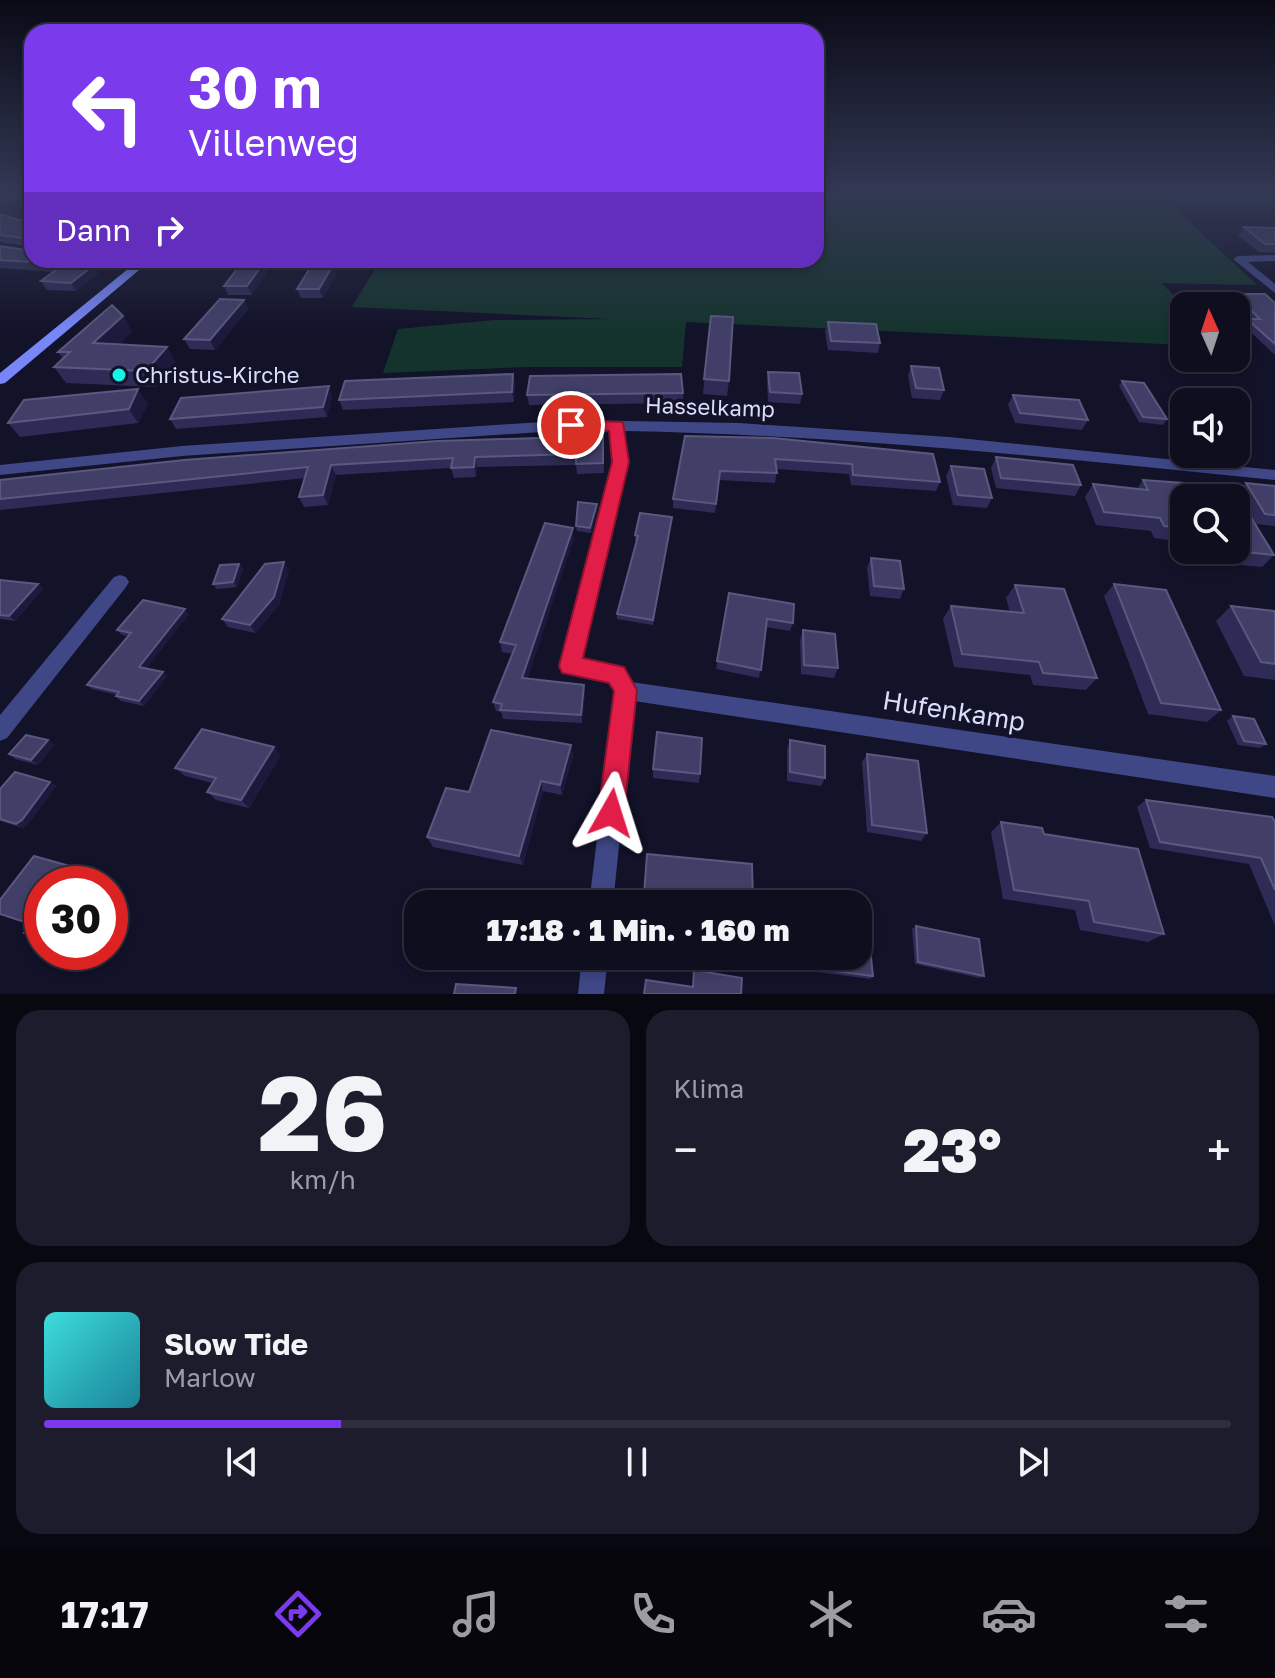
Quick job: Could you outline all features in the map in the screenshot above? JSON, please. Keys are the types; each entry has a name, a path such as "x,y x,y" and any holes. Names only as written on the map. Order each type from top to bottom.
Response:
{"street":[{"path":"1275,258 1238,259 1275,290"},
{"path":"0,380 136,268"},
{"name":"Hasselkamp","path":"0,470 182,451 571,425 739,428 949,442 1275,475"},
{"path":"603,890 625,690 616,674 570,666 620,462 617,426"},
{"path":"0,731 120,582"},
{"name":"Hufenkamp","path":"625,690 1275,787"},
{"path":"591,994 594,970"}],"green space":[{"path":"824,239 1208,239 1257,285 1162,283 1170,292 1170,344 686,322 682,367 528,367 383,373 398,329 494,320 610,319 352,307 375,268 824,268"}],"building":[{"path":"1259,239 1275,239 1275,244 1265,244"},
{"path":"0,246 24,250 24,262 0,260"},
{"path":"59,268 90,268 71,283 41,281"},
{"path":"238,268 260,268 247,286 224,286"},
{"path":"310,268 331,268 319,289 297,289"},
{"path":"1250,294 1265,294 1275,303 1275,344 1250,322 1250,319 1260,319 1250,309"},
{"path":"220,299 244,300 210,340 184,339"},
{"path":"112,305 123,316 93,343 167,347 146,371 54,367 70,352 58,352"},
{"path":"711,316 733,317 729,381 704,379"},
{"path":"828,322 876,324 880,343 831,341"},
{"path":"911,366 939,368 944,390 916,388"},
{"path":"768,372 799,373 802,394 770,392"},
{"path":"513,374 512,392 339,400 345,381"},
{"path":"681,374 683,393 527,395 530,376"},
{"path":"1122,381 1144,383 1167,419 1143,417"},
{"path":"329,386 323,407 170,419 181,398"},
{"path":"138,389 129,409 8,423 24,400"},
{"path":"1013,395 1079,400 1088,420 1020,413"},
{"path":"603,436 603,463 576,464 576,454 475,457 474,467 451,468 453,458 331,465 323,495 299,497 308,467 0,499 0,480 184,460 438,441"},
{"path":"685,436 773,438 933,454 940,482 853,475 852,464 775,459 777,473 720,471 716,504 673,499"},
{"path":"996,457 1073,465 1081,485 1001,478"},
{"path":"951,466 984,469 992,498 958,495"},
{"path":"1143,480 1197,484 1170,484 1170,527 1164,526 1160,518 1104,512 1093,484 1148,490"},
{"path":"1246,483 1275,486 1275,515 1265,514 1250,490 1250,484"},
{"path":"578,502 597,504 590,528 576,526"},
{"path":"640,513 672,517 653,620 617,614 638,536 635,535"},
{"path":"1250,516 1274,555 1250,553"},
{"path":"545,523 573,528 522,678 584,685 581,715 500,710 502,704 493,702 516,645 500,642"},
{"path":"871,558 900,561 904,589 874,586"},
{"path":"284,562 274,597 250,625 222,619 265,564"},
{"path":"239,564 233,582 213,584 220,565"},
{"path":"0,580 38,584 9,616 0,615"},
{"path":"1114,584 1166,590 1221,710 1161,703"},
{"path":"1015,585 1064,589 1097,678 1043,673 1039,662 962,654 951,606 1024,613"},
{"path":"729,593 794,604 793,623 767,619 761,670 717,661"},
{"path":"143,600 185,609 139,667 163,672 139,701 116,696 119,692 87,685 131,633 117,630"},
{"path":"1231,606 1275,611 1275,664 1261,662"},
{"path":"803,630 835,634 838,668 804,665"},
{"path":"1233,716 1254,719 1266,744 1244,741"},
{"path":"202,729 274,747 241,800 207,792 216,778 175,768"},
{"path":"491,730 571,745 560,785 541,781 519,856 427,837 446,788 469,792"},
{"path":"657,732 702,738 700,774 653,769"},
{"path":"26,735 48,740 31,760 9,754"},
{"path":"790,740 825,746 825,778 790,772"},
{"path":"867,754 918,761 927,833 872,825"},
{"path":"15,772 50,782 16,824 0,819 0,789"},
{"path":"1146,800 1272,817 1275,822 1275,890 1261,858 1160,842"},
{"path":"1001,822 1042,828 1044,834 1138,849 1164,934 1094,922 1089,901 1014,890"},
{"path":"647,854 752,864 753,890 644,890"},
{"path":"34,856 70,866 26,866"},
{"path":"24,869 24,922 0,914 0,900"},
{"path":"916,926 979,939 984,976 918,962"},
{"path":"872,967 873,976 827,970 872,970"},
{"path":"694,970 742,978 741,994 644,994 646,980 693,987"},
{"path":"456,984 516,988 515,994 454,994"}],"place":[{"name":"Christus-Kirche","path":"119,375"}],"route":[{"path":"571,425 617,426 620,462 570,666 616,674 625,690 611,813"}]}
